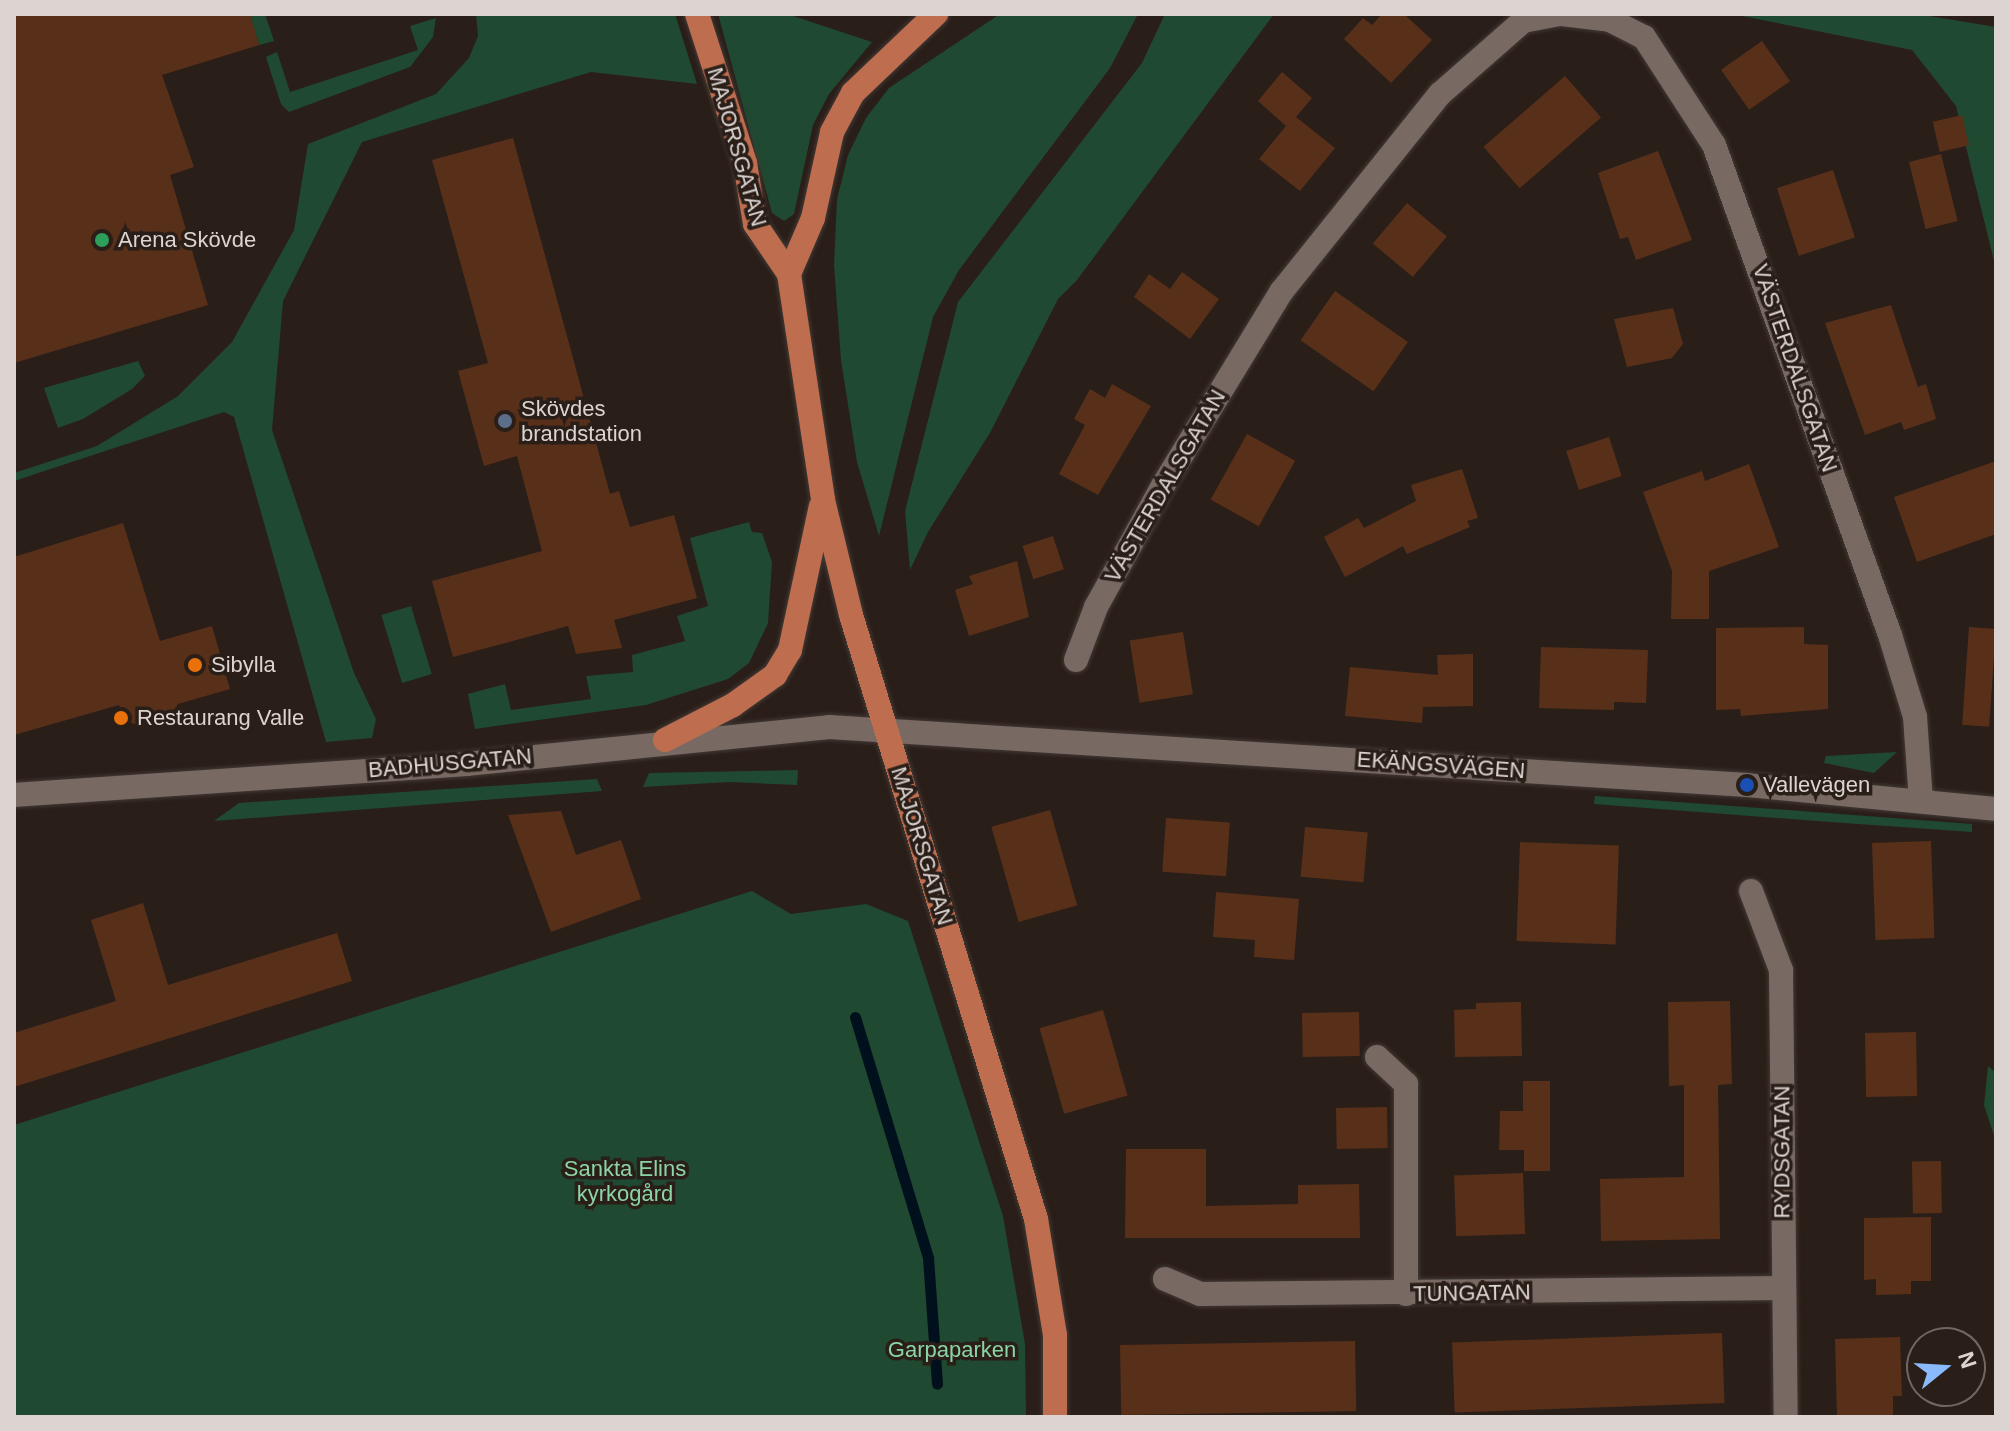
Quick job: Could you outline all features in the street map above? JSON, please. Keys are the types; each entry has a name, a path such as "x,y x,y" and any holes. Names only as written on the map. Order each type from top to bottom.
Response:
{"main road":[{"name":"MAJORSGATAN","path":"697,14 745,163 755,224 789,274 823,500 885,728 1036,1219 1055,1335 1055,1417"},
{"path":"789,274 813,218 832,132 853,93 936,14"},
{"path":"665,740 733,705 775,675 790,650 823,500"}],"street":[{"name":"VÄSTERDALSGATAN","path":"1076,660 1096,607 1164,484 1282,291 1440,94 1523,21 1561,14 1610,20 1644,37 1714,145 1890,635 1915,717 1921,801"},
{"name":"BADHUSGATAN","path":"14,795 466,764 802,727 885,728"},
{"name":"EKÄNGSVÄGEN","path":"885,728 1921,801 1996,809"},
{"name":"RYDSGATAN","path":"1751,891 1781,970 1786,1417"},
{"path":"1377,1057 1406,1084 1406,1294"},
{"name":"TUNGATAN","path":"1165,1279 1200,1294 1783,1288"}],"green space":[{"path":"250,14 265,14 274,41 259,45"},
{"path":"476,14 675,14 697,84 591,72 362,142 283,301 272,430 354,673 376,719 372,738 326,742 234,417 224,412 14,481 14,473 97,446 178,396 232,342 294,230 308,144 436,94 469,58 478,36"},
{"path":"718,14 787,14 872,42 829,94 813,125 794,214 784,221 772,213"},
{"path":"1000,14 1138,14 1110,68 959,270 933,317 879,536 857,462 841,360 834,265 837,199 848,155 866,118 889,88"},
{"path":"1165,14 1274,14 1077,280 1058,299 991,431 928,532 910,570 905,511 958,302 1142,63"},
{"path":"1732,14 1917,14 1996,27 1996,269 1956,106 1912,50"},
{"path":"436,18 433,37 410,67 289,112 281,104 266,57 277,52 290,92 418,50 410,26"},
{"path":"138,361 145,376 132,389 83,419 58,428 44,388"},
{"path":"749,522 752,532 762,533 772,562 768,623 749,663 728,679 646,705 475,729 468,694 505,684 511,710 591,699 586,676 633,672 632,655 685,641 677,616 708,606 690,538"},
{"path":"411,606 432,674 402,683 381,615"},
{"path":"1897,752 1874,773 1824,763 1826,756"},
{"path":"798,770 797,785 729,782 643,787 649,773"},
{"path":"597,779 602,791 214,821 239,803"},
{"path":"1595,796 1972,824 1972,832 1594,804"},
{"name":"Sankta Elins kyrkogård","path":"752,891 791,914 866,904 908,921 1003,1216 1025,1344 1026,1417 14,1417 14,1125"},
{"path":"1988,1066 1996,1073 1996,1142 1984,1105"}],"building":[{"name":"Arena Skövde","path":"14,14 250,14 259,45 162,75 194,167 170,175 208,305 14,363"},
{"path":"1382,14 1404,14 1432,40 1391,83 1344,39 1363,18 1372,25"},
{"path":"1762,41 1790,81 1749,110 1721,70"},
{"path":"1282,72 1312,98 1296,117 1335,148 1300,191 1259,159 1286,126 1258,101"},
{"path":"1565,76 1601,118 1520,188 1483,147"},
{"path":"1962,115 1969,145 1940,152 1933,122"},
{"path":"513,138 610,494 619,491 630,527 674,515 697,598 614,620 622,648 576,654 568,626 453,657 432,581 542,551 517,456 484,466 458,371 488,363 432,160"},
{"path":"1658,151 1692,240 1636,260 1628,237 1620,239 1598,173"},
{"path":"1941,154 1958,221 1926,229 1909,162"},
{"path":"1833,170 1855,238 1799,256 1777,188"},
{"path":"1407,203 1447,236 1413,277 1373,244"},
{"path":"1182,272 1219,299 1190,339 1134,297 1149,274 1170,289"},
{"path":"1335,291 1408,342 1373,391 1301,340"},
{"path":"1891,305 1918,387 1926,384 1936,419 1904,430 1901,422 1865,435 1825,323"},
{"path":"1673,308 1683,344 1672,358 1627,367 1614,319"},
{"path":"1112,384 1151,406 1098,495 1059,474 1085,425 1074,419 1090,389 1105,398"},
{"path":"1247,434 1295,461 1259,526 1211,500"},
{"path":"1609,437 1622,476 1579,490 1566,451"},
{"path":"1996,461 1996,534 1917,562 1894,497"},
{"path":"1749,464 1779,547 1709,571 1709,619 1671,619 1672,571 1643,492 1702,471 1705,481"},
{"path":"1462,469 1478,518 1467,521 1470,527 1407,554 1403,546 1345,577 1324,537 1358,518 1364,528 1416,501 1411,485"},
{"path":"123,523 160,641 212,626 230,689 178,704 172,713 137,725 124,720 119,705 14,735 14,557"},
{"path":"1053,536 1064,569 1033,579 1023,546"},
{"path":"1017,561 1029,617 969,636 955,590 973,584 969,576"},
{"path":"1804,627 1804,644 1828,645 1828,709 1741,716 1740,709 1716,710 1716,628"},
{"path":"1969,627 1996,629 1989,727 1962,725"},
{"path":"1183,632 1193,694 1140,703 1130,640"},
{"path":"1541,647 1648,650 1646,703 1614,702 1614,710 1539,708"},
{"path":"1473,654 1473,706 1423,707 1422,723 1345,716 1350,667 1438,675 1437,655"},
{"path":"1050,810 1077,905 1019,922 991,827"},
{"path":"561,811 576,855 621,840 641,899 551,932 508,815"},
{"path":"1166,818 1230,822 1226,876 1162,872"},
{"path":"1305,827 1368,832 1363,882 1301,877"},
{"path":"1931,841 1934,938 1875,940 1872,843"},
{"path":"1520,842 1619,845 1615,944 1517,941"},
{"path":"1216,892 1299,899 1294,960 1254,957 1255,940 1213,937"},
{"path":"143,903 168,985 337,933 352,981 14,1087 14,1033 116,1001 91,920"},
{"path":"1730,1001 1732,1084 1718,1085 1720,1239 1601,1241 1600,1179 1684,1177 1684,1085 1669,1086 1668,1002"},
{"path":"1521,1002 1522,1056 1455,1057 1454,1010 1476,1009 1476,1003"},
{"path":"1103,1010 1128,1096 1064,1114 1040,1028"},
{"path":"1359,1012 1360,1056 1303,1057 1302,1013"},
{"path":"1916,1032 1917,1096 1866,1097 1865,1033"},
{"path":"1523,1081 1550,1081 1550,1171 1524,1171 1524,1150 1499,1150 1500,1111 1523,1111"},
{"path":"1387,1107 1388,1148 1337,1149 1336,1108"},
{"path":"1126,1149 1206,1149 1206,1206 1298,1204 1298,1185 1359,1184 1360,1238 1125,1238"},
{"path":"1941,1161 1942,1213 1913,1213 1912,1162"},
{"path":"1523,1173 1525,1234 1456,1236 1454,1175"},
{"path":"1931,1217 1931,1281 1911,1281 1911,1294 1876,1295 1876,1279 1864,1280 1864,1218"},
{"path":"1722,1333 1724,1403 1455,1412 1452,1342"},
{"path":"1900,1337 1902,1396 1893,1396 1893,1417 1837,1417 1835,1339"},
{"path":"1355,1341 1356,1411 1121,1415 1120,1345"}],"waterway":[{"path":"855,1017 928,1258 937,1384"}],"place":[{"name":"Arena Skövde","path":"102,240"},
{"name":"Skövdes brandstation","path":"505,421"},
{"name":"Sibylla","path":"195,665"},
{"name":"Restaurang Valle","path":"121,718"},
{"name":"Vallevägen","path":"1747,785"}],"park label":[{"name":"Garpaparken","path":"952,1350"}]}
